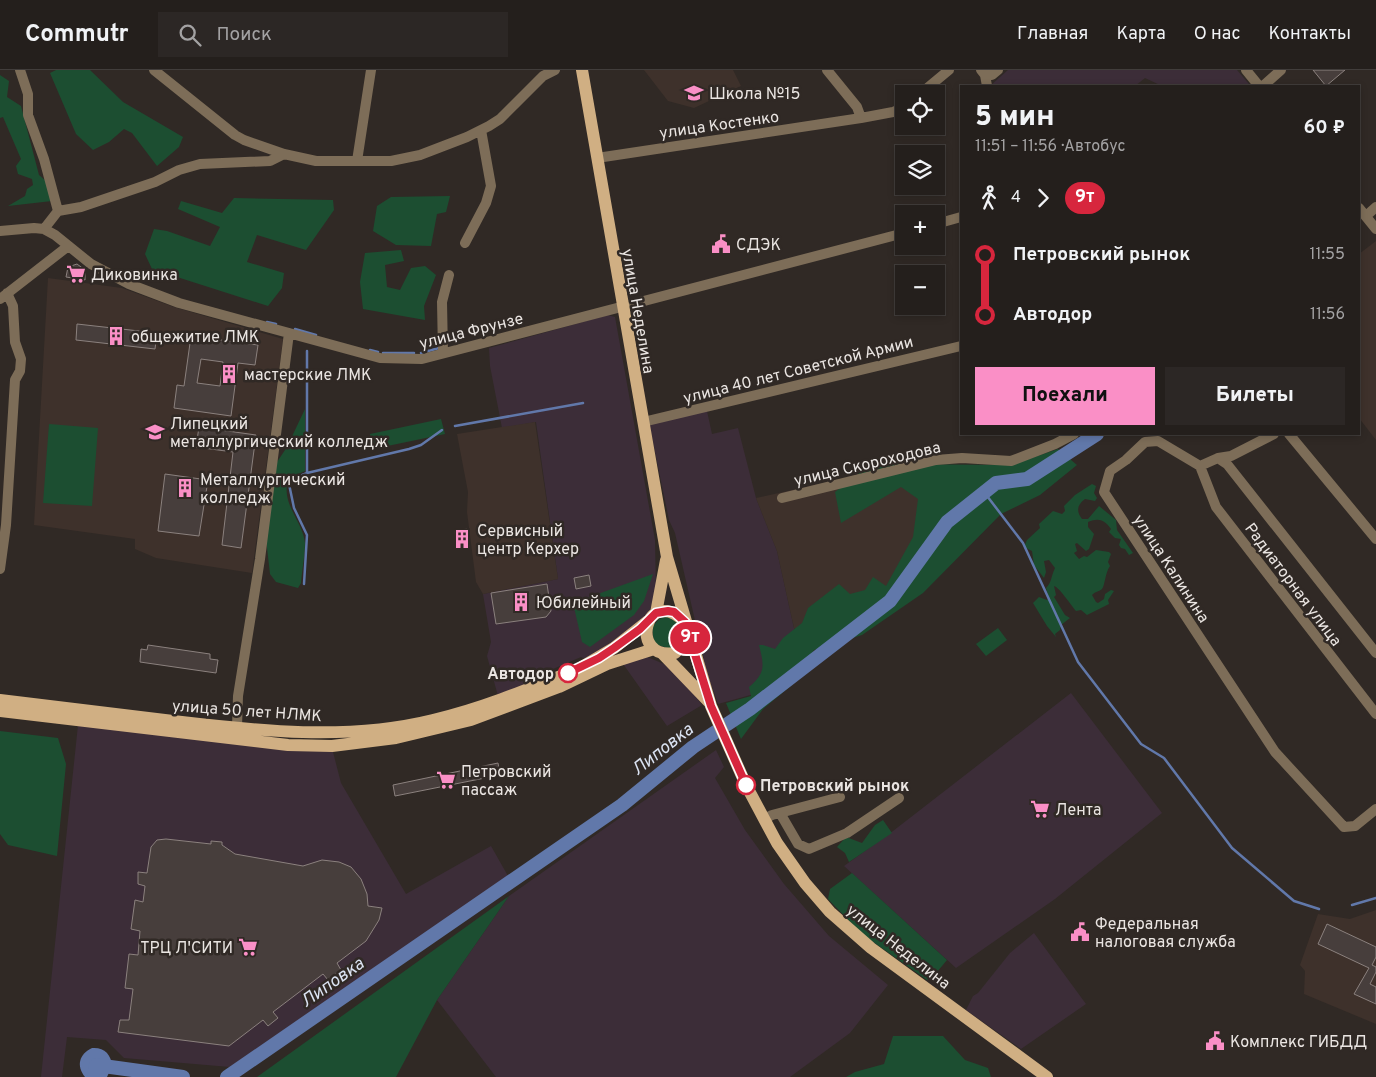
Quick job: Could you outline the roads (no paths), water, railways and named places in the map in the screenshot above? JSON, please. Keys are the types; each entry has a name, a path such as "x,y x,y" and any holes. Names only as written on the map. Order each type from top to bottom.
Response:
{"main road":[{"name":"улица Неделина","path":"582,70 667,557 711,705 730,748 777,843 805,883 840,921 871,948 1047,1077"},
{"path":"667,557 652,617 646,630 648,641 711,705"},
{"path":"652,617 668,611 674,612 687,628 686,642 682,649 675,653 658,651"},
{"name":"улица 50 лет НЛМК","path":"0,700 237,727 314,733 388,727 432,720 501,700 586,665 614,648 652,617"},
{"name":"улица 50 лет НЛМК","path":"0,711 288,745 332,746 396,738 471,720 558,688 607,664 658,651"}],"street":[{"path":"20,70 28,94 28,115 44,159 58,211"},
{"path":"357,160 371,70"},
{"path":"160,72 235,135 244,140 284,154 316,161 391,161 420,155 481,130 500,119 543,76 555,70"},
{"path":"827,70 857,107 861,118"},
{"path":"931,85 949,70"},
{"path":"983,73 992,75 998,70"},
{"path":"1246,70 1260,85"},
{"path":"1262,85 1281,70"},
{"path":"983,73 988,85"},
{"name":"улица Костенко","path":"597,158 861,118 895,111"},
{"path":"465,243 486,203 490,186 481,130"},
{"path":"0,231 25,228 44,229 58,211 89,204 200,164 270,161 284,154"},
{"path":"1376,207 1364,214 1376,229"},
{"path":"945,221 960,217"},
{"name":"улица Фрунзе","path":"44,229 55,235 91,264 129,284 179,302 380,358 422,359 895,235"},
{"path":"0,569 6,525 15,380 20,372 21,359 15,342 13,306 4,296 67,246"},
{"path":"443,353 442,302 449,275"},
{"path":"237,727 238,696 260,559 290,333"},
{"name":"улица 40 лет Советской Армии","path":"643,422 960,346"},
{"name":"улица Скороходова","path":"782,498 936,460 962,458 1011,461 1055,444 1072,435"},
{"path":"1200,466 1218,458 1231,456 1272,435"},
{"path":"1290,435 1376,538"},
{"name":"улица Калинина","path":"1200,466 1158,441 1145,442 1110,472 1104,492 1275,752 1344,827 1355,826 1376,809"},
{"name":"Радиаторная улица","path":"1218,458 1227,464 1376,653"},
{"name":"Радиаторная улица","path":"1200,466 1216,506 1376,714"},
{"path":"764,819 840,796"},
{"path":"780,813 798,844 809,848 847,833 899,798"}],"water":[{"path":"92,1048 103,1050 110,1058 112,1066 107,1077 85,1077 82,1073 80,1061 84,1054"}],"waterway":[{"path":"267,322 276,324"},
{"path":"295,329 316,335"},
{"path":"421,353 439,348"},
{"path":"370,350 378,352"},
{"path":"307,351 307,473"},
{"path":"383,353 414,353"},
{"path":"455,426 583,403"},
{"path":"304,584 307,535 294,508 289,484 291,480 307,473 409,449 421,445 442,430"},
{"name":"Липовка","path":"227,1077 622,805 693,747 750,709 890,601 947,522 996,483 1027,479 1095,435"},
{"path":"984,492 1023,543 1078,662 1141,744 1164,758 1232,848 1294,901 1319,909"},
{"path":"1352,905 1376,898"},
{"name":"Липовка","path":"94,1077 96,1065 183,1077"}],"place":[{"name":"Школа №15","path":"694,93"},
{"name":"СДЭК","path":"721,244"},
{"name":"Диковинка","path":"76,274"},
{"name":"общежитие ЛМК","path":"116,336"},
{"name":"мастерские ЛМК","path":"229,374"},
{"name":"Липецкий металлургический колледж","path":"155,432"},
{"name":"Металлургический колледж","path":"185,488"},
{"name":"Сервисный центр Керхер","path":"462,539"},
{"name":"Юбилейный","path":"521,602"},
{"name":"Автодор","path":"568,673"},
{"name":"Петровский пассаж","path":"446,780"},
{"name":"Петровский рынок","path":"746,785"},
{"name":"Лента","path":"1040,809"},
{"name":"Федеральная налоговая служба","path":"1080,932"},
{"name":"ТРЦ Л'СИТИ","path":"248,947"},
{"name":"Комплекс ГИБДД","path":"1215,1041"}]}
